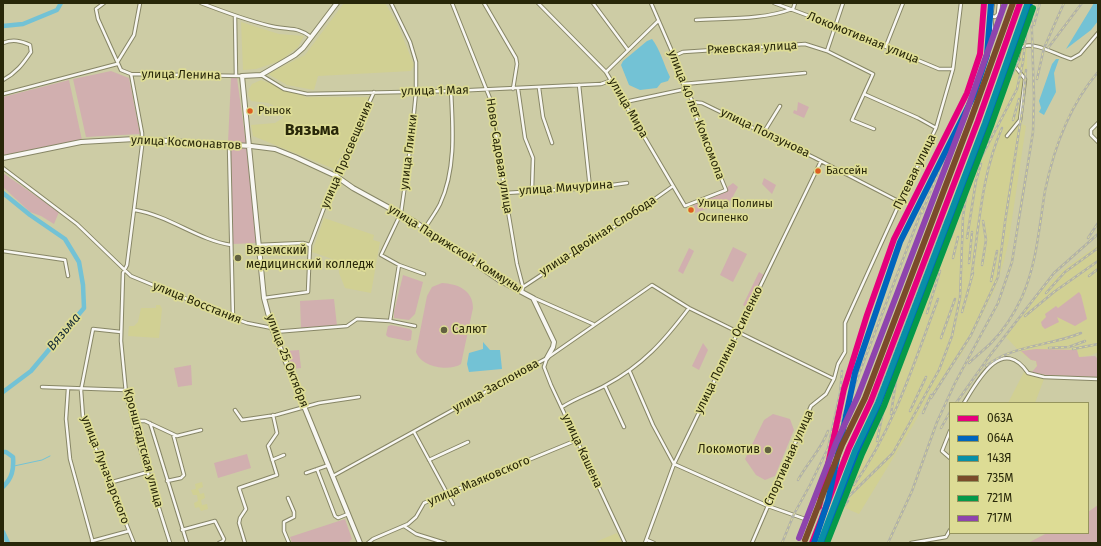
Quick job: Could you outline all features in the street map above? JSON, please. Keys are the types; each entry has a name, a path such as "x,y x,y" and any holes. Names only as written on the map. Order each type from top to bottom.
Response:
{"main road":[{"name":"улица Ленина","path":"242,76 261,75 295,55 337,3"},
{"name":"улица 25 Октября","path":"242,76 246,124 251,146 258,245 264,298 272,328 360,543"},
{"name":"улица Космонавтов","path":"3,158 81,142 142,139 229,146 251,146"},
{"name":"улица Парижской Коммуны","path":"251,146 275,149 336,176 353,188 425,228 499,280 522,289 533,298 554,342 547,358"}],"street":[{"path":"104,3 96,9 98,19 118,63"},
{"path":"3,94 118,63 134,35 140,3"},
{"path":"200,3 235,16 276,28 302,30 311,37"},
{"name":"улица Глинки","path":"391,3 410,42 416,62 416,92 411,142 400,213 381,255 399,265 424,274"},
{"name":"Ново-Садовая улица","path":"452,3 488,90 491,101 504,193 522,289"},
{"path":"484,3 516,58 517,64 513,89"},
{"name":"улица Мира","path":"538,3 606,72 612,80 685,206"},
{"path":"593,3 628,50"},
{"name":"улица 40 лет Комсомола","path":"651,3 674,56 683,84 693,102 697,120 726,190 685,206"},
{"name":"Локомотивная улица","path":"774,3 836,26 939,69 953,69"},
{"path":"696,20 769,15 793,9 795,3"},
{"path":"827,51 843,3"},
{"path":"886,46 903,3"},
{"name":"Путевая улица","path":"834,379 838,364 845,352 846,323 900,202 936,128 953,69 961,3"},
{"path":"993,3 991,16 992,27 995,34"},
{"path":"991,16 995,17 998,14 999,3"},
{"path":"235,16 236,76"},
{"path":"606,72 658,21"},
{"path":"1007,136 1020,120 1025,79 1015,66 1020,48 1022,46 1037,46 1071,59 1080,54 1098,33"},
{"path":"3,43 8,41 19,41 30,45 32,52 20,68 3,80"},
{"name":"Ржевская улица","path":"674,56 683,52 805,44 827,51 873,74 864,94"},
{"name":"улица Ленина","path":"118,63 121,70 131,74 242,76"},
{"path":"683,84 805,73"},
{"name":"Кронштадтская улица","path":"131,74 142,139 134,210 124,271 121,332 126,390 133,421 170,543"},
{"name":"улица 1 Мая","path":"261,75 284,89 307,94 451,92 518,89 601,84 612,80"},
{"path":"579,85 590,188"},
{"path":"539,88 543,117 552,143"},
{"path":"518,89 525,138 533,158 532,190"},
{"path":"625,102 686,89"},
{"name":"улица Просвещения","path":"264,298 308,292 310,245 336,176 374,92"},
{"path":"425,228 440,204 449,175 453,134 451,92"},
{"path":"874,129 852,120 864,94 918,118 936,128"},
{"name":"улица Ползунова","path":"693,102 702,103 764,132 900,202"},
{"path":"764,132 780,106"},
{"path":"1098,123 1091,130 1091,135 1098,142"},
{"path":"229,146 232,318"},
{"name":"улица Полины Осипенко","path":"646,542 674,464 821,161"},
{"name":"улица Восстания","path":"3,168 77,224 124,271 232,318 247,323 272,328"},
{"name":"улица Мичурина","path":"504,193 532,190 590,188 628,183"},
{"name":"улица Двойная Слобода","path":"522,289 673,186"},
{"path":"134,210 168,220 216,243 231,245"},
{"path":"258,245 303,243 310,245"},
{"path":"3,251 65,260 68,276"},
{"path":"390,321 399,265"},
{"name":"улица Заслонова","path":"333,476 547,358 652,285 688,308"},
{"path":"533,298 594,325"},
{"path":"562,407 630,372 648,358 669,335 688,308 739,331 834,379"},
{"path":"274,332 347,326 357,319 390,321 415,326"},
{"name":"улица Луначарского","path":"121,332 93,329 81,390 83,417 134,543"},
{"path":"965,402 979,378 1000,358 1008,357 1022,365 1028,373 1044,377 1098,379"},
{"name":"улица Кашена","path":"547,358 544,367 625,543"},
{"path":"630,372 653,425 674,464 768,506 805,519"},
{"name":"Спортивная улица","path":"752,543 811,406 826,394 834,379"},
{"path":"605,386 624,427"},
{"path":"42,387 81,390 126,390"},
{"path":"68,389 66,419 70,459 92,542 128,531"},
{"path":"235,410 242,420 273,416 319,403 359,397"},
{"path":"245,543 239,523 240,518 246,509 239,488 277,474 268,446 277,431 273,416"},
{"path":"133,421 145,421 176,436 201,430"},
{"path":"150,423 187,543"},
{"path":"414,432 447,494 454,504"},
{"path":"167,481 182,478 184,475 173,434"},
{"path":"949,434 942,451 949,457"},
{"name":"улица Маяковского","path":"368,543 373,539 404,526 416,517 424,503 578,440"},
{"path":"429,460 468,442"},
{"path":"272,460 284,455"},
{"path":"306,473 329,465"},
{"path":"317,469 334,516 338,518 348,514"},
{"path":"109,483 148,472"},
{"path":"288,498 294,512 294,517 284,522 284,531 288,543"},
{"path":"182,530 215,521 224,540 219,543"},
{"path":"404,526 416,534 445,543"},
{"path":"911,543 946,537 949,532"},
{"path":"646,542 654,543"}],"shaded area":[{"path":"344,3 385,3 397,23 414,65 411,71 318,76 314,90 287,85 268,74 305,55"},
{"path":"241,22 279,34 304,36 298,47 280,61 256,69 243,70"},
{"path":"1023,47 1027,47 1027,79 1022,124 1026,126 1009,239 995,289 972,336 958,360 955,360 934,391 932,391 859,514 845,508 827,543 817,543 982,122 1000,71 1014,53"},
{"path":"111,71 129,78 140,134 86,137 73,79"},
{"path":"231,78 237,78 246,143 228,143"},
{"path":"69,80 82,140 3,155 3,97"},
{"path":"261,80 306,97 372,97 334,169 253,136 251,125 275,123 283,118 283,110 268,103 251,101 248,95 249,89 252,84"},
{"path":"798,102 809,107 804,118 793,113 794,110 797,111"},
{"path":"230,147 248,148 256,243 233,244"},
{"path":"3,173 59,212 54,224 41,216 30,212 3,187"},
{"path":"764,178 776,185 772,194 762,184"},
{"path":"733,183 738,187 731,200 695,213 692,206 727,191 726,188"},
{"path":"324,218 374,235 373,240 380,242 371,293 345,288 339,273 338,261 312,252"},
{"path":"1098,245 1098,352 1092,355 1036,366 1036,361 1031,360 1019,351 1006,337 1041,291 1064,269"},
{"path":"733,247 747,254 733,282 720,275"},
{"path":"689,248 694,251 683,274 678,271"},
{"path":"759,272 764,275 748,308 743,305"},
{"path":"403,275 423,282 415,314 409,320 394,318 394,312"},
{"name":"Салют","path":"442,283 454,285 464,289 470,297 473,308 461,364 450,368 436,367 429,364 423,361 416,352 427,296 432,287"},
{"path":"1079,292 1087,319 1075,326 1057,317 1059,322 1045,329 1042,326 1041,322 1046,317 1045,314 1056,306 1058,308"},
{"path":"334,299 337,326 301,328 300,301"},
{"path":"156,305 160,305 162,309 159,338 128,336 129,326 134,326 138,322 141,308 156,308"},
{"path":"391,325 410,329 412,331 411,340 408,341 388,337 386,335 388,326"},
{"path":"703,343 708,350 699,370 692,366"},
{"path":"1036,349 1077,350 1079,357 1095,356 1098,359 1098,377 1046,375 1032,372 1037,366 1036,361 1031,360 1021,351"},
{"path":"299,350 301,368 293,369 287,351"},
{"path":"191,365 192,385 178,387 174,368"},
{"path":"1024,372 1044,379 1035,402 1009,402"},
{"name":"Локомотив","path":"773,414 790,419 794,430 775,476 765,480 756,475 745,459 764,420"},
{"path":"247,454 251,468 218,478 214,463"},
{"path":"202,482 203,487 198,489 200,494 204,493 205,498 201,500 202,505 207,504 208,509 201,511 199,507 195,508 194,503 198,501 197,495 193,495 191,490 196,489 195,484"},
{"path":"1098,505 1098,543 1028,543 1045,534 1089,534 1089,511"},
{"path":"345,519 352,539 348,543 292,543 290,537"},
{"path":"617,533 622,543 593,543"}],"water":[{"path":"1094,3 1098,3 1098,21 1091,30 1066,49"},
{"path":"652,39 660,52 670,77 668,81 661,83 657,88 640,90 629,85 621,65 623,61 647,41"},
{"path":"1056,59 1059,59 1054,73 1056,92 1044,115 1039,112 1041,108 1039,101 1052,64"},
{"path":"483,342 490,350 500,350 502,369 469,372 467,364 469,353 483,349"}],"waterway":[{"name":"Вязьма","path":"3,26 23,24 57,10 61,3"},
{"name":"Вязьма","path":"3,193 30,215 65,239 79,262 83,285 84,308 31,371 3,392"},
{"name":"Вязьма","path":"3,452 6,452 13,457 13,470 3,487"},
{"path":"14,466 42,460 50,456"},
{"name":"Вязьма","path":"3,532 8,543"}],"railway":[{"path":"888,543 912,491 937,422 955,383 998,303 1012,262 1033,132 1034,97 1031,3"},
{"path":"1034,25 1040,3"},
{"path":"1037,79 1044,48 1064,3"},
{"path":"1048,48 1082,3"},
{"path":"832,516 945,221 962,194 1017,89 1023,62 1026,34"},
{"path":"998,101 1020,59"},
{"path":"931,398 971,335 998,277 1023,105 1026,70"},
{"path":"969,363 1000,333 1012,316 1022,297 1031,271 1045,191 1058,143 1071,113 1088,85 1098,72"},
{"path":"1013,120 1019,99"},
{"path":"976,154 989,127"},
{"path":"971,279 985,183 989,164 1002,128"},
{"path":"937,173 960,129"},
{"path":"967,238 976,181 981,164"},
{"path":"922,213 940,168"},
{"path":"841,504 893,453 939,370 952,336 960,298 963,217 967,189"},
{"path":"820,519 840,424 923,207"},
{"path":"951,237 960,210"},
{"path":"982,265 986,240 983,221"},
{"path":"1088,238 1098,223"},
{"path":"969,263 972,232"},
{"path":"957,402 991,354 1054,273 1098,234"},
{"path":"953,258 958,237"},
{"path":"1046,293 1065,272 1098,248"},
{"path":"991,281 997,251"},
{"path":"1025,316 1054,292 1098,261"},
{"path":"928,297 931,267"},
{"path":"1089,276 1098,269"},
{"path":"927,313 940,271"},
{"path":"962,312 973,273"},
{"path":"908,345 920,299"},
{"path":"854,485 881,441 892,418 938,299"},
{"path":"941,338 955,299"},
{"path":"986,366 1007,354 1081,333"},
{"path":"1049,348 1069,347 1085,341"},
{"path":"1073,349 1098,344"},
{"path":"782,543 794,514 828,448 840,393 842,371"},
{"path":"877,441 891,373"},
{"path":"891,414 897,374"},
{"path":"910,411 926,377"},
{"path":"923,413 931,395"},
{"path":"941,428 949,414"},
{"path":"798,480 822,444 828,431"},
{"path":"826,543 840,511 848,501"},
{"path":"818,543 834,511"}],"transit line":[{"name":"063А","path":"819,507 844,389 867,315 894,239 967,93 980,54 984,3"},
{"name":"717М","path":"799,538 836,443 858,396 965,116 1005,3"},
{"name":"735М","path":"805,540 842,445 865,398 971,119 1013,3"},
{"name":"063А","path":"812,543 849,448 871,401 978,121 1020,3"},
{"name":"064А","path":"814,543 828,501 855,373 900,242 974,95 987,55 991,4"},
{"name":"143Я","path":"820,543 855,451 878,403 985,123 1027,5"},
{"name":"064А","path":"824,543 947,231 1030,6"},
{"name":"721М","path":"827,543 862,454 884,406 991,126 1033,8"}],"place":[{"name":"Рынок","path":"250,111"},
{"name":"Бассейн","path":"818,171"},
{"name":"Улица Полины Осипенко","path":"691,210"},
{"name":"Вяземский медицинский колледж","path":"238,258"},
{"name":"Салют","path":"444,330"},
{"name":"Локомотив","path":"768,450"}],"district":[{"name":"Вязьма","path":"312,131"}]}
